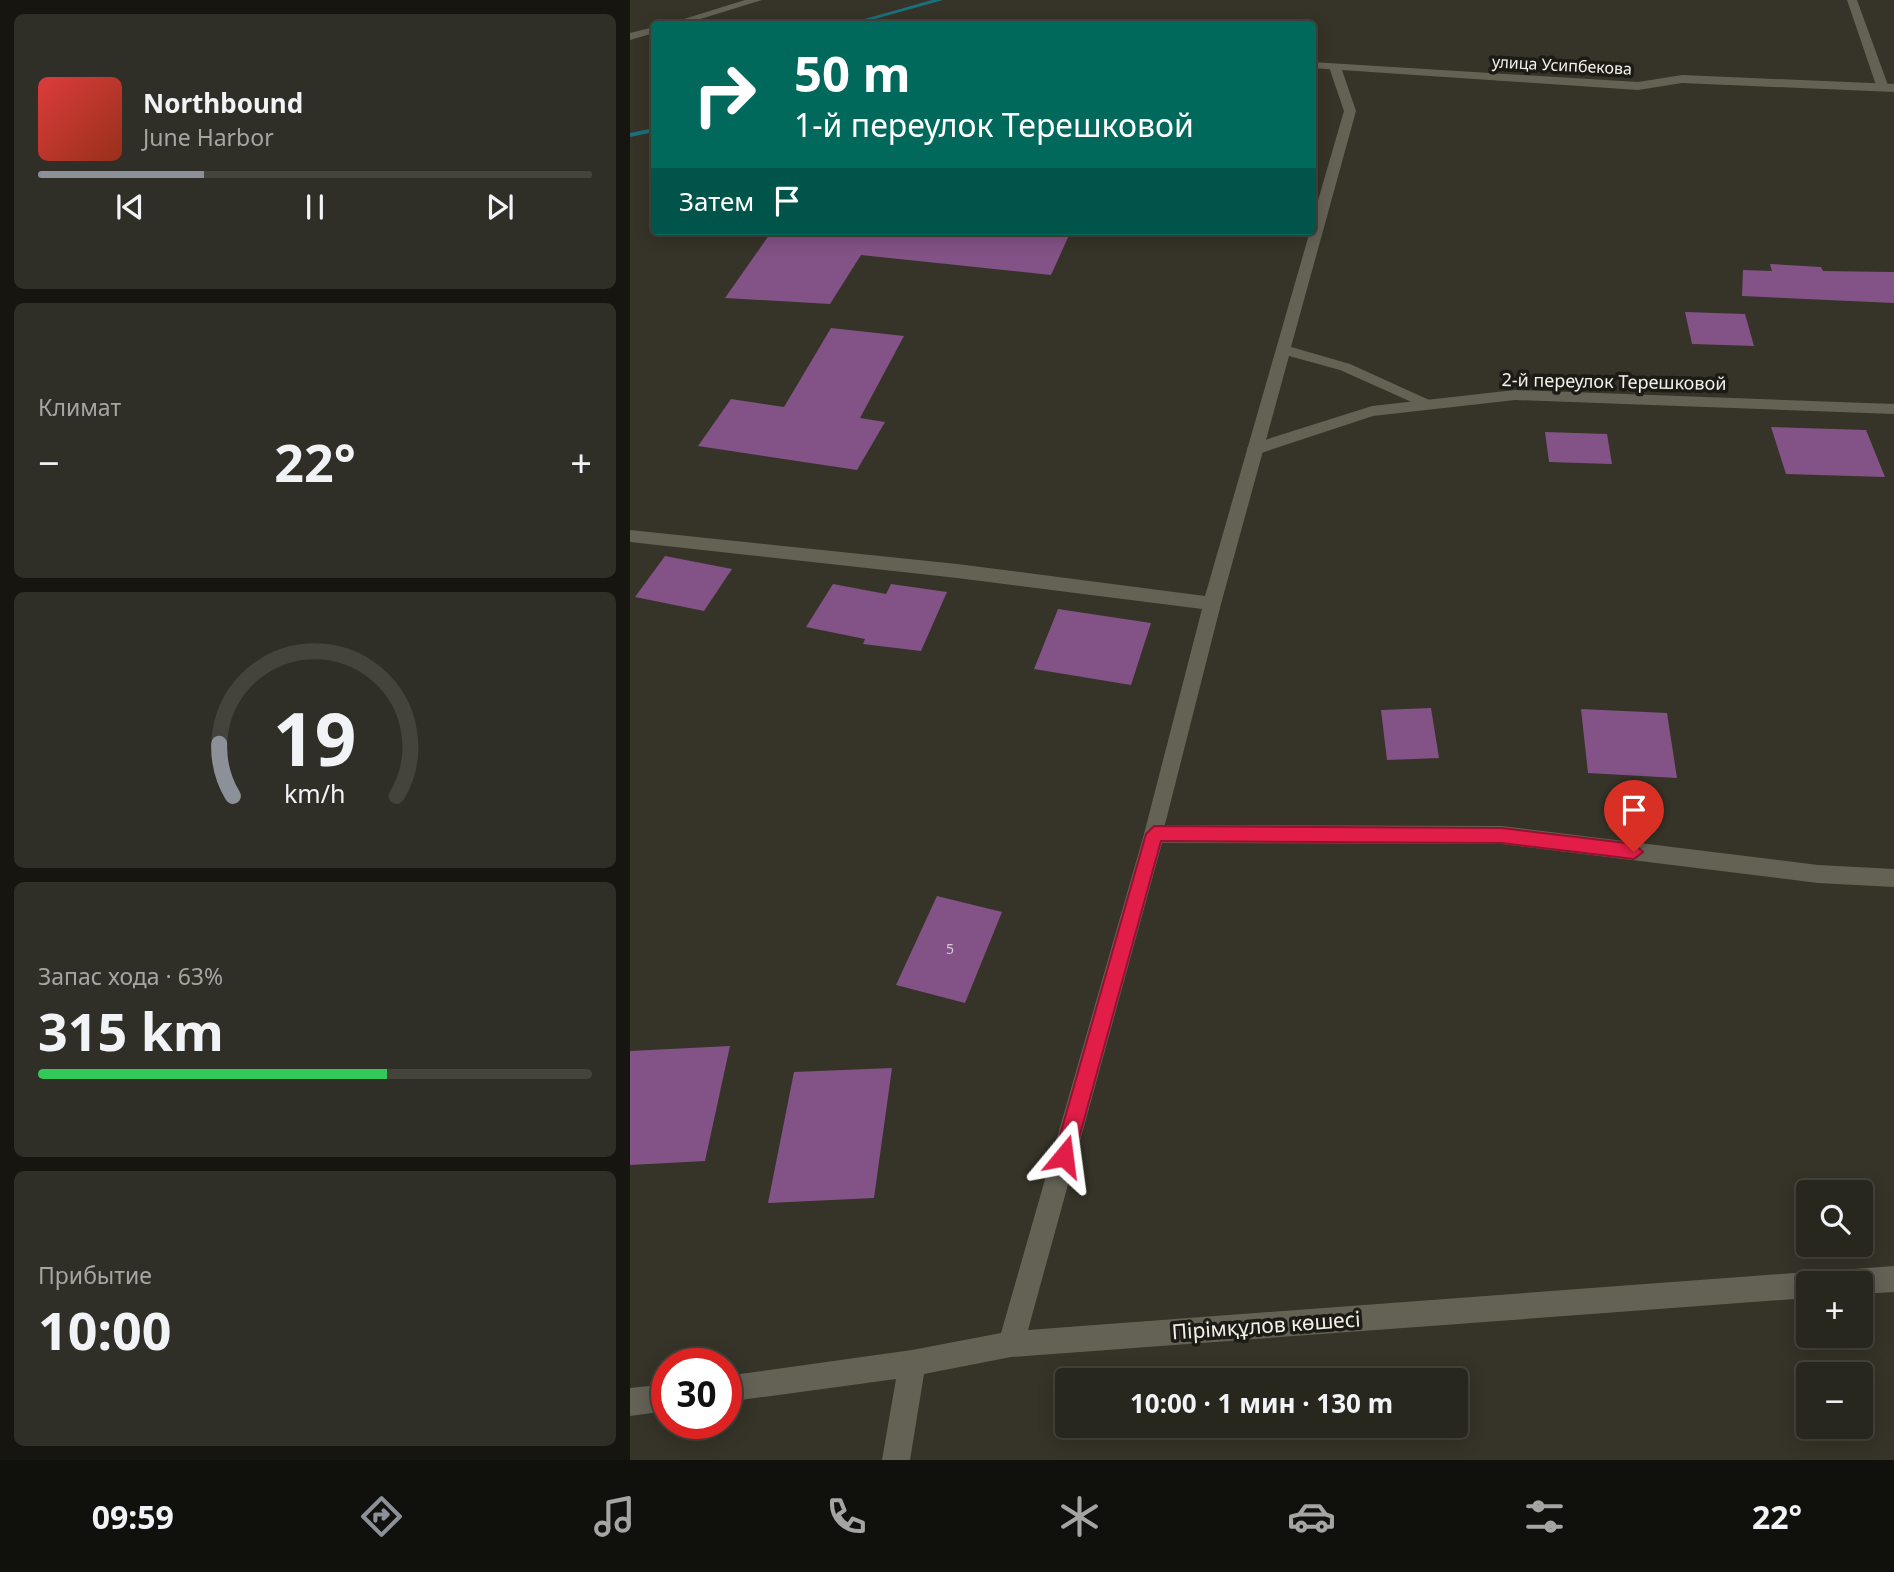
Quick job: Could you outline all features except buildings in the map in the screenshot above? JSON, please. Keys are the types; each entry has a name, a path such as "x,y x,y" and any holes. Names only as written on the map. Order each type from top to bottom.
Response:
{"street":[{"path":"684,21 757,0"},
{"path":"1852,0 1888,88"},
{"path":"630,37 651,31"},
{"name":"улица Усипбекова","path":"1316,65 1638,86 1682,79 1888,88"},
{"path":"1316,232 1350,111 1335,67"},
{"path":"1011,1343 1154,834 1212,604 1315,235"},
{"path":"1283,349 1345,367 1430,404"},
{"name":"2-й переулок Терешковой","path":"1255,449 1372,411 1515,395 1894,409"},
{"path":"630,536 957,571 1212,604"},
{"path":"1154,834 1502,835 1818,874 1894,878"},
{"path":"1873,1281 1894,1279"},
{"name":"Пірімқұлов көшесі","path":"742,1387 912,1363 1011,1343 1796,1286"},
{"path":"897,1460 912,1363"},
{"path":"630,1402 651,1399"}],"waterway":[{"path":"862,21 940,0"},
{"path":"630,135 651,131"}],"route":[{"path":"1064,1156 1154,834 1502,835 1634,852"}]}
